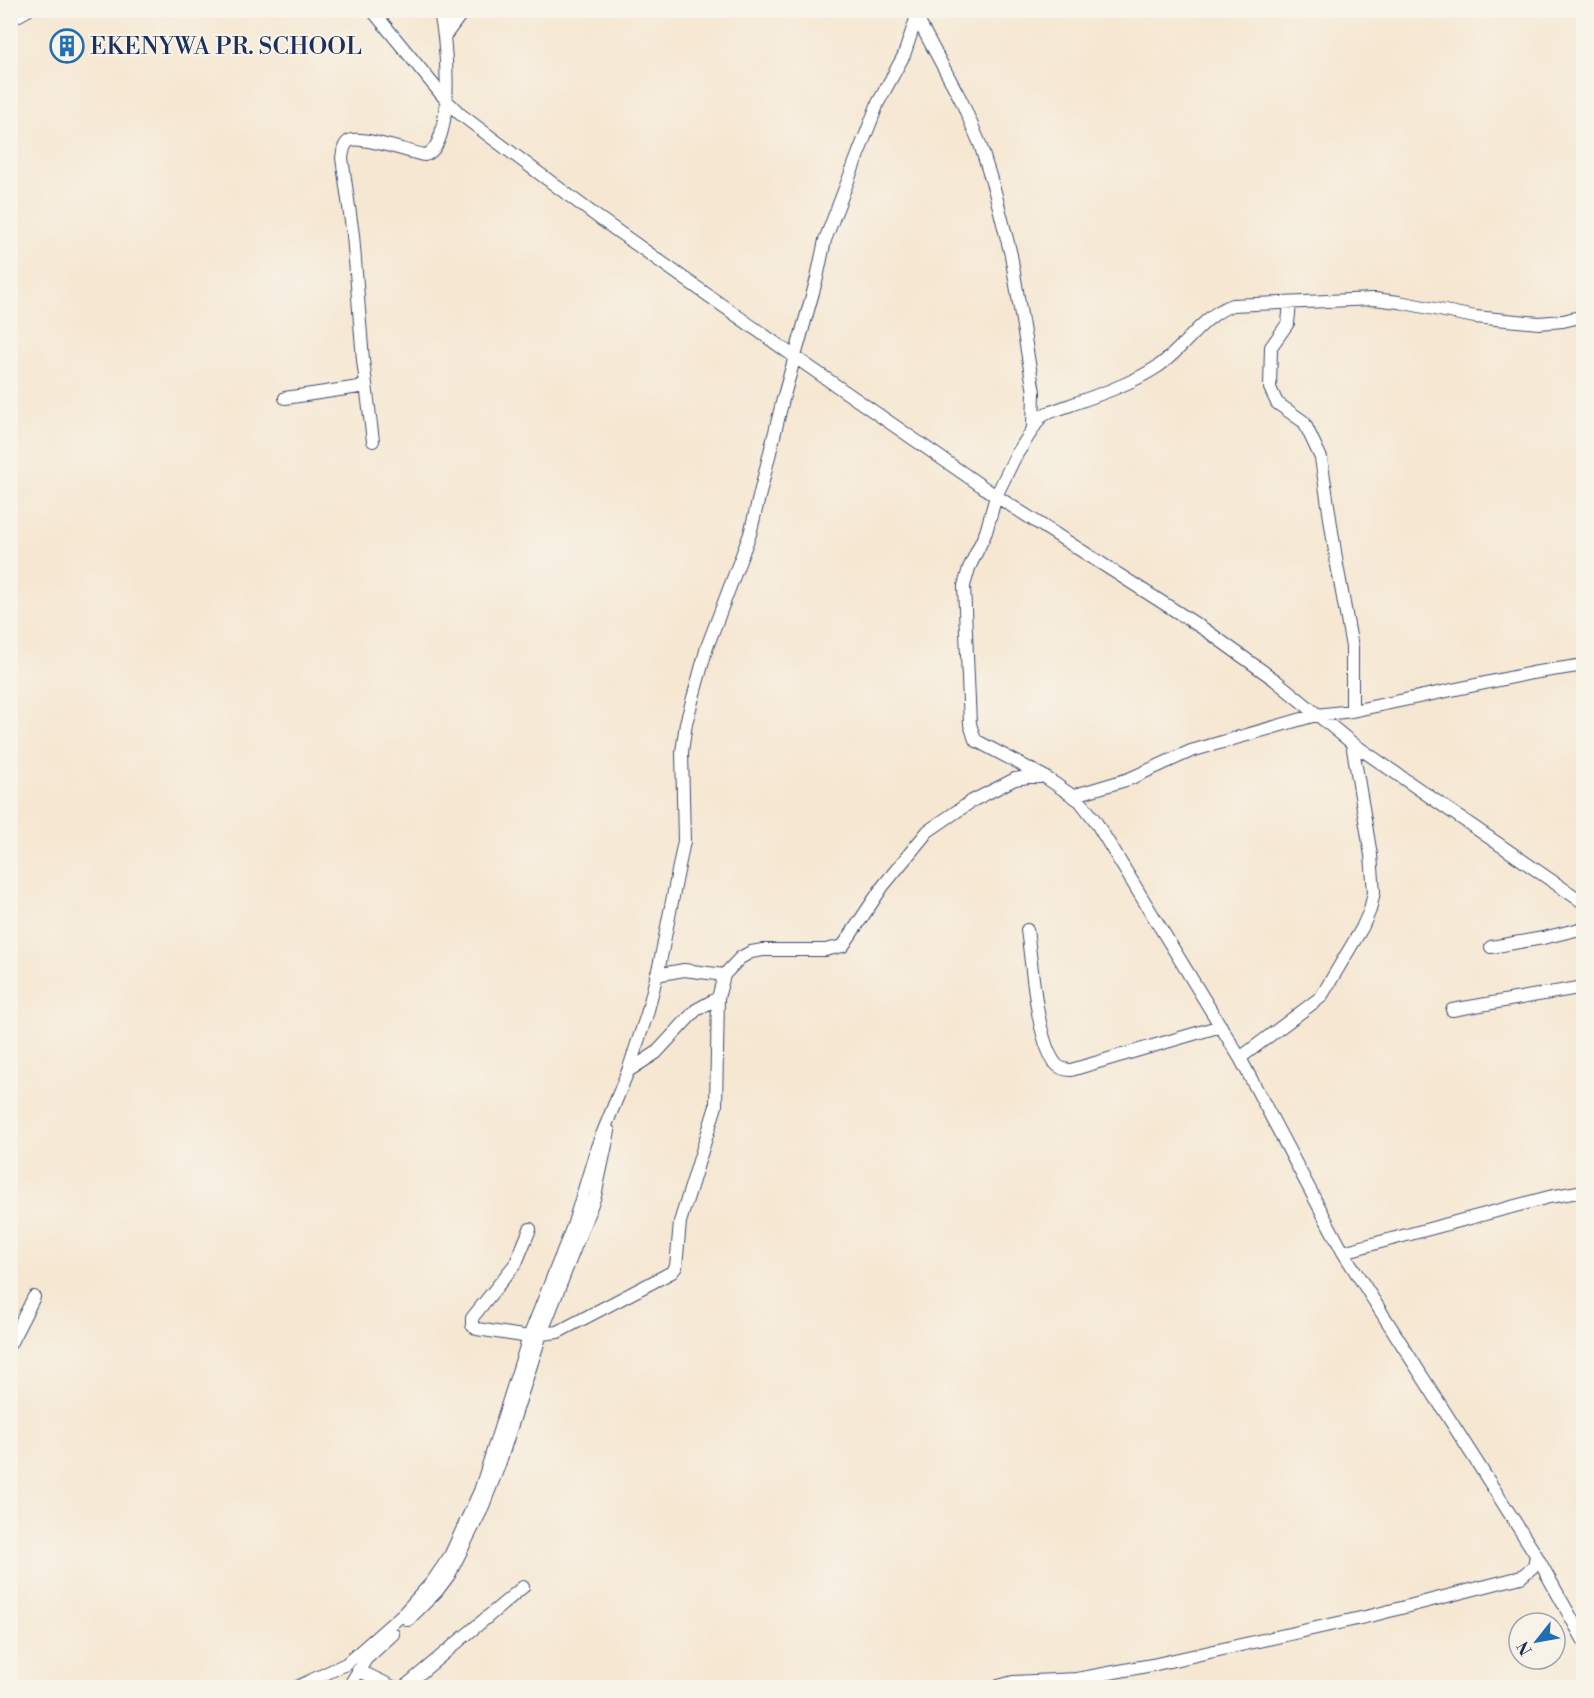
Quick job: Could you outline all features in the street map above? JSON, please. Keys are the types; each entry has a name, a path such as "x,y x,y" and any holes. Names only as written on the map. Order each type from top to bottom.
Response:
{"street":[{"path":"10,20 28,10"},
{"path":"372,10 460,114 599,218 996,496 1207,631 1275,680 1352,743 1584,903"},
{"path":"373,441 353,235 343,173 343,148 349,141 358,140 427,155 436,147 443,128 446,100 444,37 439,10"},
{"path":"444,37 464,10"},
{"path":"295,1688 346,1665 404,1613 432,1582 450,1556 480,1491 535,1336 595,1196 614,1103 628,1071 647,1014 684,841 682,752 686,723 707,647 750,534 825,240 878,103 904,55 915,13"},
{"path":"915,13 961,100 995,192 1011,255 1034,392 1033,427"},
{"path":"1584,316 1539,323 1476,317 1374,299 1232,305 1222,309 1171,357 1154,369 1116,387 1046,414 1033,427 1014,457 996,496 986,532 969,568 964,586 969,724 975,740 1045,777 1088,809 1240,1058 1343,1252 1536,1555 1584,1641"},
{"path":"1290,304 1288,323 1271,347 1270,387 1277,403 1304,422 1321,458 1352,647 1352,711"},
{"path":"285,398 366,386"},
{"path":"1072,796 1129,779 1191,751 1316,715 1352,711 1532,673 1584,665"},
{"path":"1240,1058 1321,997 1362,928 1370,910 1374,892 1371,855 1352,743"},
{"path":"530,1229 516,1263 472,1318 472,1324 477,1329 535,1336 558,1332 675,1269 681,1222 716,1106 718,998 724,975 740,958 751,952 825,950 843,946 883,886 928,831 972,801 1015,779 1045,777"},
{"path":"1491,947 1584,928"},
{"path":"1027,930 1041,1028 1053,1060 1061,1068 1071,1070 1221,1026"},
{"path":"656,975 684,970 724,975"},
{"path":"1452,1010 1584,987"},
{"path":"628,1071 656,1053 696,1010 718,998"},
{"path":"1343,1252 1549,1197 1584,1191"},
{"path":"10,1344 34,1297"},
{"path":"348,1688 358,1670 374,1651 431,1598 449,1575 481,1511 499,1465 535,1336"},
{"path":"992,1688 1013,1682 1077,1683 1332,1624 1511,1580 1529,1572 1534,1566 1536,1555"},
{"path":"403,1688 523,1587"},
{"path":"358,1670 395,1688"}],"place":[{"name":"EKENYWA PR. SCHOOL","path":"67,46"}]}
